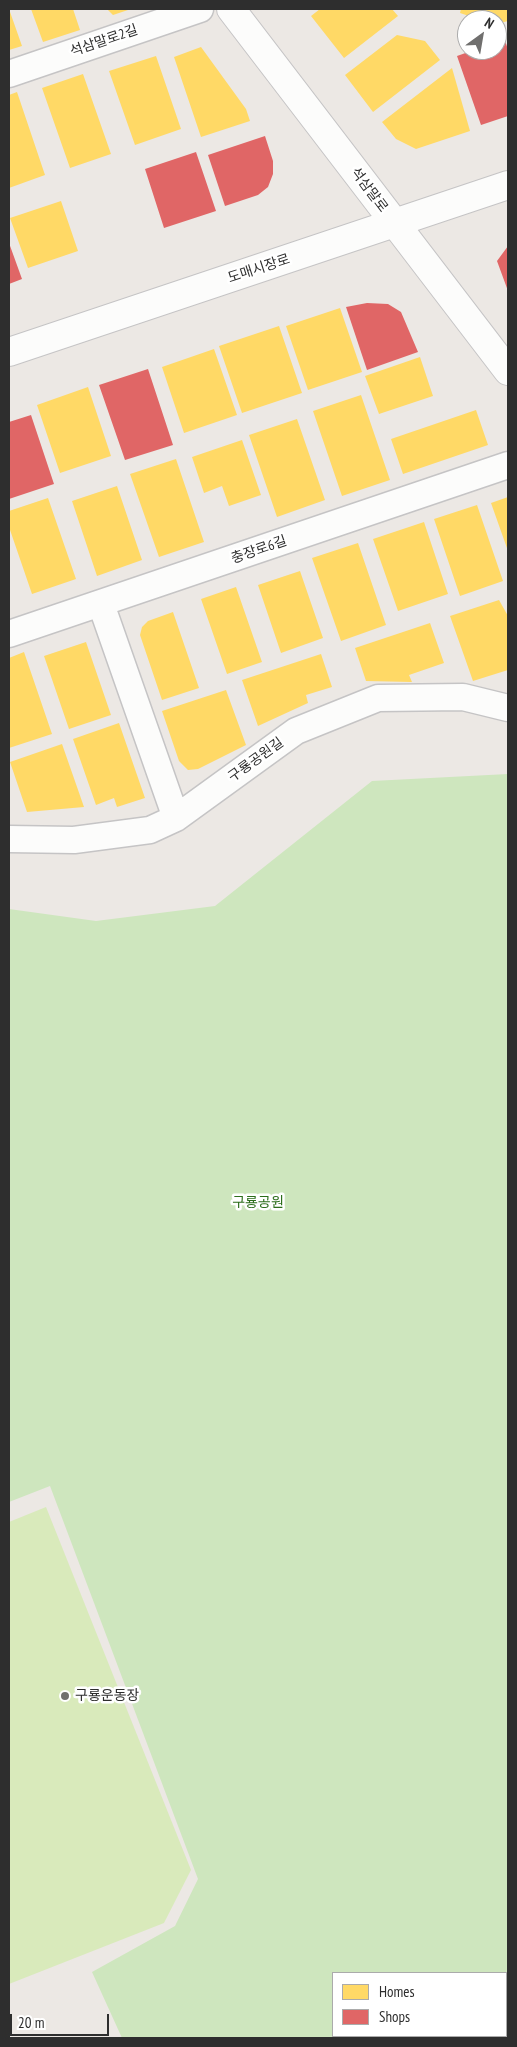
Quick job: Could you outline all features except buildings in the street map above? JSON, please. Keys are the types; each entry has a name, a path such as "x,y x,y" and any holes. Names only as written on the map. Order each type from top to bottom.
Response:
{"street":[{"name":"석삼말로2길","path":"9,74 200,9"},
{"name":"석삼말로","path":"231,9 508,371"},
{"name":"도매시장로","path":"9,352 508,185"},
{"name":"충장로6길","path":"9,634 102,604 508,464"},
{"path":"102,604 176,818"},
{"name":"구룡공원길","path":"9,839 74,840 150,830 176,818 296,731 378,698 463,697 508,708"}],"green space":[{"name":"구룡공원","path":"508,774 508,2038 122,2038 92,1972 175,1926 198,1879 50,1486 9,1502 9,909 96,921 215,906 372,781"},
{"name":"구룡운동장","path":"46,1507 191,1870 164,1923 9,1984 9,1522"}],"place":[{"name":"구룡운동장","path":"65,1696"}]}
